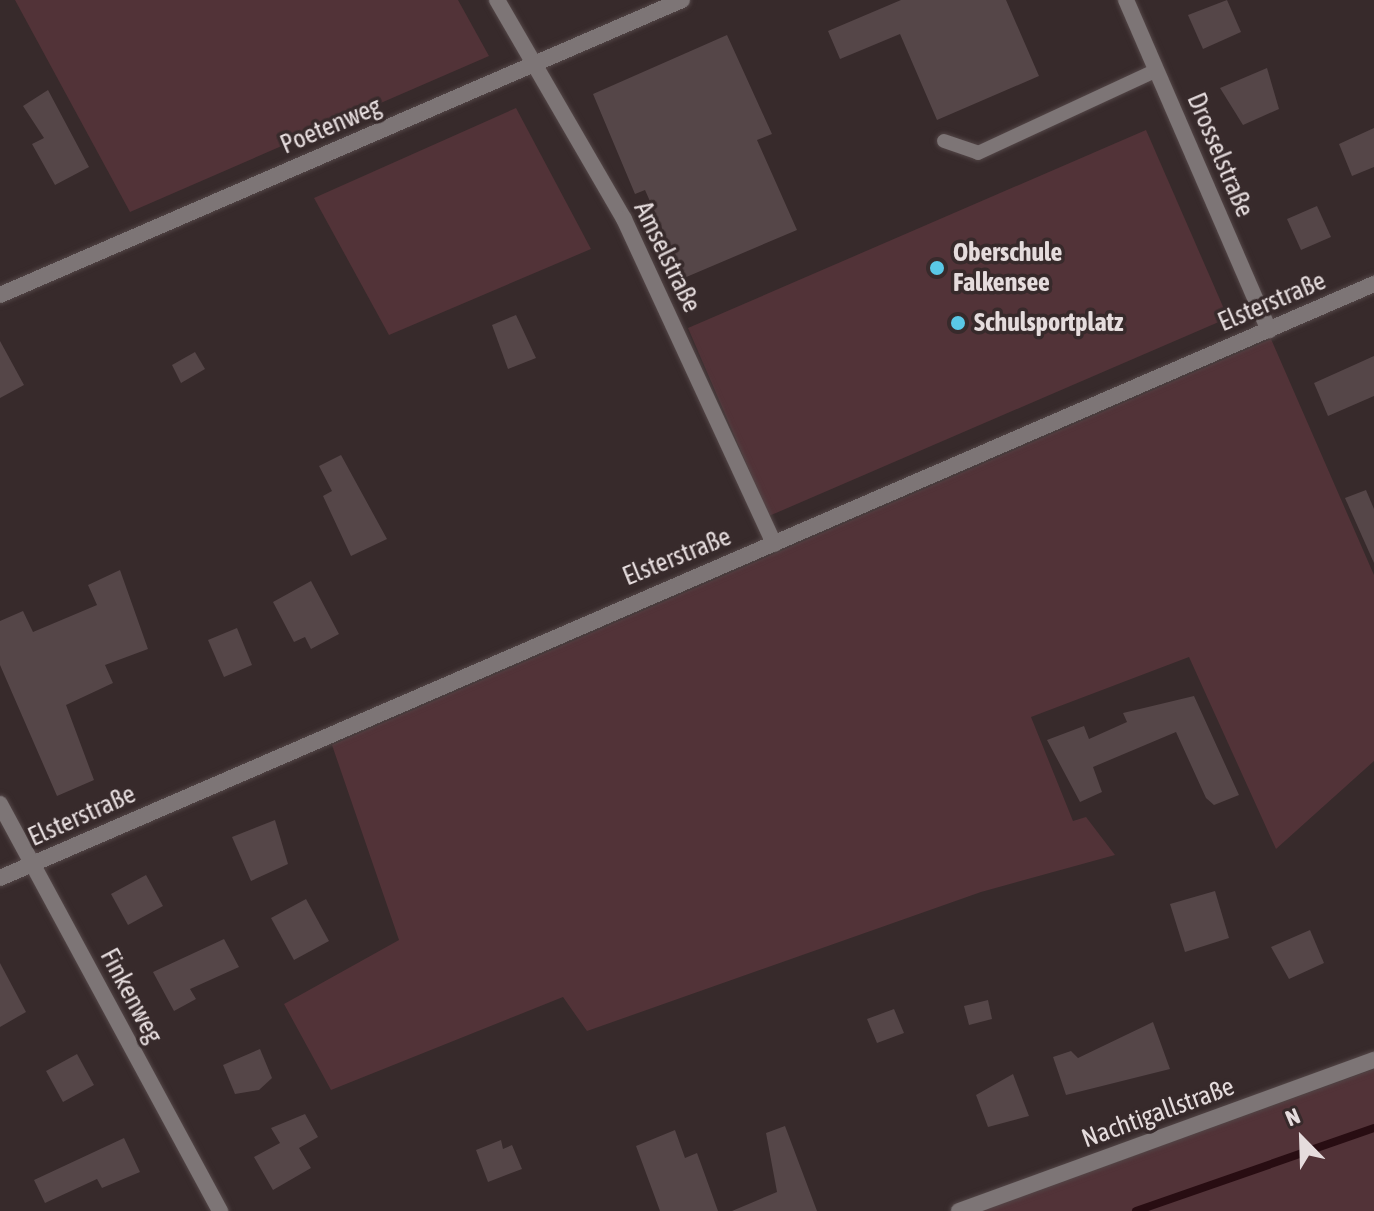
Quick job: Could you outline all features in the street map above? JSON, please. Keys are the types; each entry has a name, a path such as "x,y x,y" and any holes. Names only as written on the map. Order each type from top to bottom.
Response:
{"street":[{"name":"Amselstraße","path":"497,0 624,219 774,544"},
{"name":"Poetenweg","path":"0,295 682,0"},
{"name":"Drosselstraße","path":"1126,0 1269,330"},
{"name":"Elsterstraße","path":"0,878 1374,284"},
{"name":"Finkenweg","path":"0,804 220,1211"},
{"name":"Nachtigallstraße","path":"959,1211 1374,1060"}],"lane":[{"path":"944,141 978,153 1157,70"}],"shaded area":[{"path":"15,0 458,0 489,56 130,212"},
{"path":"516,108 591,249 389,335 314,198"},
{"name":"Schulsportplatz","path":"1146,130 1228,318 769,516 688,328"},
{"path":"1271,339 1374,575 1374,761 1276,849 1189,657 1031,717 1073,821 1086,817 1115,855 981,892 587,1031 563,997 331,1090 284,1004 399,940 332,745"},
{"path":"1374,1069 1374,1211 979,1211"}],"building":[{"path":"901,0 1006,0 1039,76 937,120 900,34 840,59 828,31"},
{"path":"1227,0 1241,32 1203,49 1188,15"},
{"path":"727,35 772,134 757,140 797,230 684,278 645,190 635,194 593,94"},
{"path":"1267,68 1279,109 1243,125 1220,88"},
{"path":"48,90 89,167 55,185 32,144 44,138 23,106"},
{"path":"1374,128 1374,167 1352,176 1339,144"},
{"path":"1317,206 1331,237 1301,250 1287,219"},
{"path":"516,315 536,358 508,369 492,325"},
{"path":"0,341 24,385 0,398"},
{"path":"195,352 205,369 181,383 172,365"},
{"path":"1374,356 1374,396 1328,416 1314,383"},
{"path":"341,455 387,539 351,556 323,496 332,491 319,466"},
{"path":"1366,490 1374,509 1374,563 1345,498"},
{"path":"120,570 148,649 105,665 113,683 66,705 94,780 57,796 0,665 0,621 23,611 33,632 97,605 88,585"},
{"path":"311,581 339,634 311,649 305,637 294,642 273,602"},
{"path":"237,628 252,665 224,677 208,640"},
{"path":"1194,696 1239,795 1214,805 1206,798 1176,732 1093,767 1102,792 1080,802 1047,740 1084,726 1089,739 1127,722 1123,713"},
{"path":"275,820 288,864 251,881 232,837"},
{"path":"146,875 163,906 128,925 111,894"},
{"path":"1215,891 1229,938 1185,952 1170,904"},
{"path":"306,899 329,941 294,960 271,918"},
{"path":"1310,930 1324,963 1289,979 1271,947"},
{"path":"224,939 239,967 190,989 196,999 174,1011 153,972"},
{"path":"0,963 26,1012 0,1027"},
{"path":"988,1000 992,1019 969,1025 964,1006"},
{"path":"894,1009 904,1033 877,1043 867,1019"},
{"path":"1153,1022 1170,1069 1066,1095 1053,1057 1071,1051 1078,1058"},
{"path":"260,1049 272,1078 259,1090 235,1094 223,1065"},
{"path":"77,1054 94,1085 63,1102 46,1071"},
{"path":"1013,1074 1029,1116 988,1127 976,1095"},
{"path":"305,1114 318,1137 299,1148 311,1168 273,1190 254,1157 280,1143 271,1128"},
{"path":"785,1126 817,1211 732,1211 777,1192 766,1133"},
{"path":"675,1130 685,1158 697,1153 718,1211 660,1211 636,1146"},
{"path":"124,1138 140,1172 102,1188 97,1179 45,1203 34,1180"},
{"path":"501,1140 503,1149 512,1145 522,1169 488,1182 476,1150"}],"waterway":[{"path":"1136,1211 1374,1128"}],"place":[{"name":"Oberschule Falkensee","path":"937,268"},
{"name":"Schulsportplatz","path":"958,323"}]}
